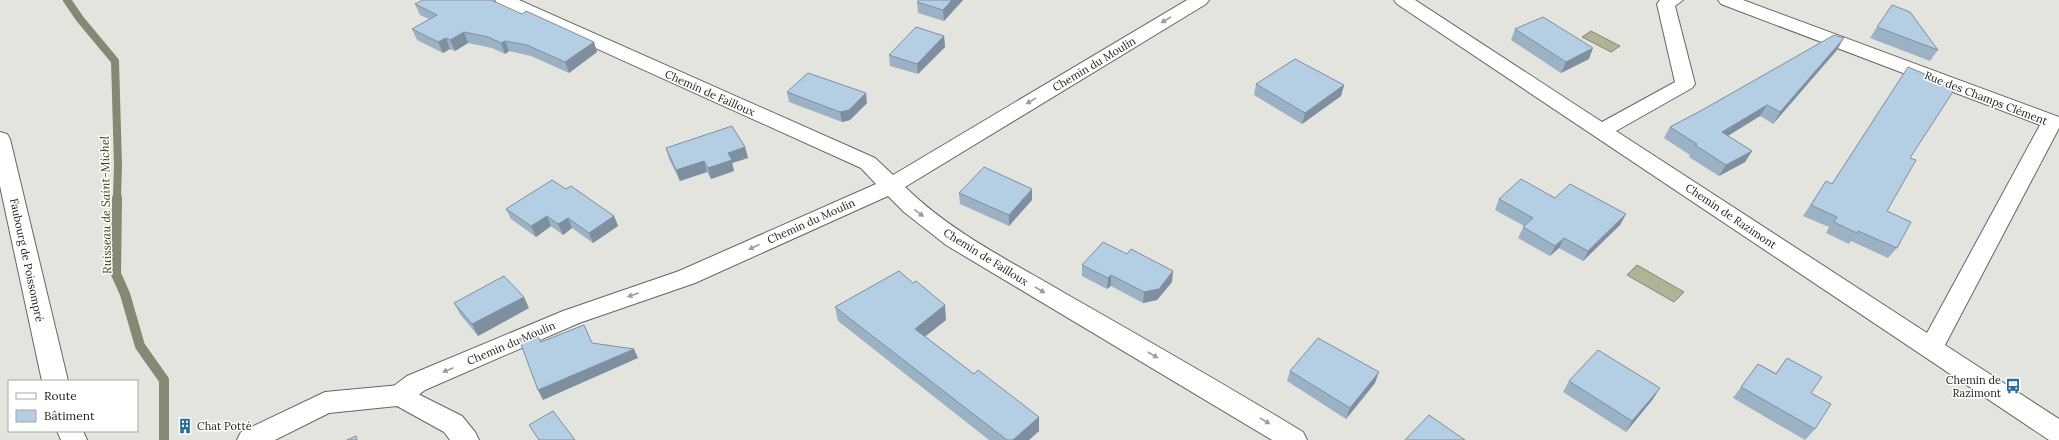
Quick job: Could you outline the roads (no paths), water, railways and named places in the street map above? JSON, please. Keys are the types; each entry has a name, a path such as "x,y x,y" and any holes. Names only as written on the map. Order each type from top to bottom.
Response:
{"street":[{"name":"Chemin de Failloux","path":"504,0 868,163 892,185 912,207 954,239 1204,385 1294,440"},
{"name":"Chemin du Moulin","path":"400,395 416,383 571,317 687,276 892,185 1200,0"},
{"name":"Chemin de Razimont","path":"1403,0 2059,433"},
{"path":"1602,130 1685,84 1666,4 1674,0"},
{"name":"Rue des Champs Clément","path":"1727,0 2052,122 1932,349"},
{"name":"Faubourg de Poissompré","path":"0,139 55,380"},
{"path":"250,440 325,403 400,395 453,424 466,440"}],"waterway":[{"name":"Ruisseau de Saint-Michel","path":"67,0 80,19 115,61 118,165 117,199"},
{"name":"Ruisseau de Saint-Michel","path":"117,198 116,274 125,294 140,346 164,380 164,440"}],"place":[{"name":"Chemin de Razimont","path":"2013,386"},
{"name":"Chat Potté","path":"185,426"}]}
